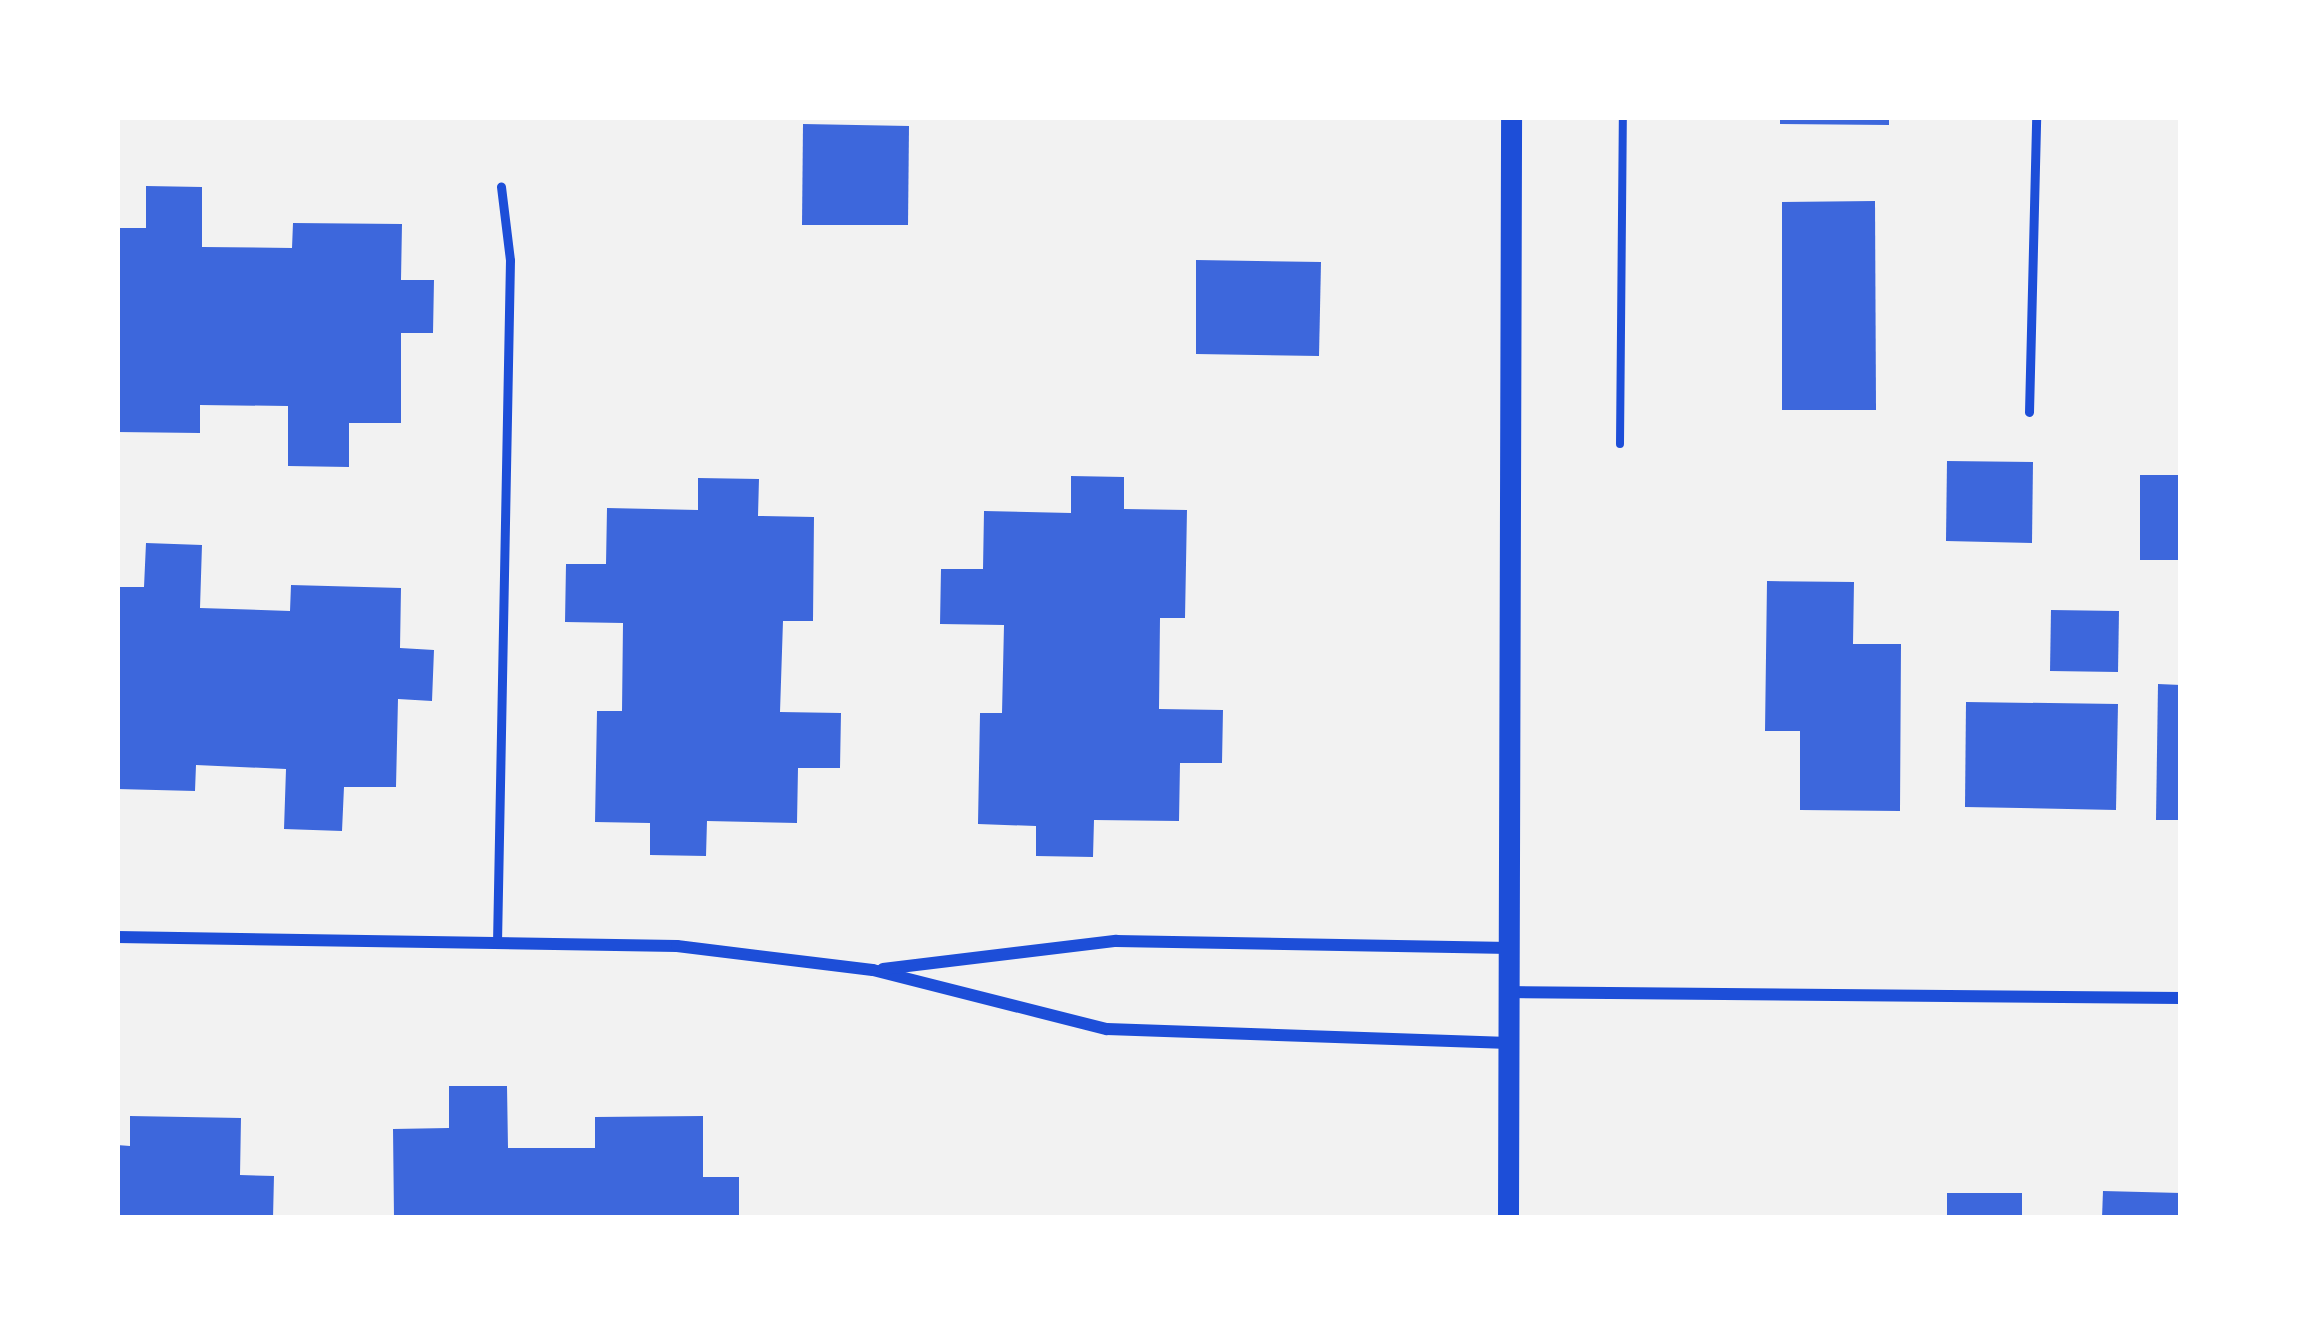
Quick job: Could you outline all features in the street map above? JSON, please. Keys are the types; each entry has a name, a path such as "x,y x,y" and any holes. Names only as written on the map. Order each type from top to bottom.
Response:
{"street":[{"path":"1508,1218 1511,117"},
{"path":"117,937 677,946 873,970 1107,1029 1509,1043"},
{"path":"873,970 1116,941 1510,948"},
{"path":"1509,992 2181,998"}],"lane":[{"path":"2029,412 2036,117"},
{"path":"497,943 510,260 501,187"}],"path":[{"path":"1619,444 1623,117"}],"building":[{"path":"1780,117 1889,117 1889,125 1780,124"},
{"path":"803,124 909,126 908,225 802,225"},
{"path":"146,186 202,187 202,247 292,248 293,223 402,224 401,280 434,280 433,333 401,333 401,423 349,423 349,467 288,466 288,406 200,405 200,433 117,432 117,228 146,228"},
{"path":"1875,201 1876,410 1782,410 1782,202"},
{"path":"1196,260 1321,262 1319,356 1196,354"},
{"path":"1947,461 2033,462 2032,543 1946,541"},
{"path":"2140,475 2181,475 2181,560 2140,560"},
{"path":"1071,476 1124,477 1124,509 1187,510 1185,618 1160,618 1159,709 1223,710 1222,763 1180,763 1179,821 1094,820 1093,857 1036,856 1036,826 978,824 980,713 1002,713 1004,625 940,624 941,569 983,569 984,511 1071,513"},
{"path":"698,478 759,479 758,516 814,517 813,621 783,621 780,712 841,713 840,768 798,768 797,823 707,821 706,856 650,855 650,823 595,822 597,711 622,711 623,623 565,622 566,564 606,564 607,508 698,510"},
{"path":"146,543 202,545 200,608 290,611 291,585 401,588 400,648 434,650 432,701 398,699 396,787 344,787 342,831 284,829 286,769 196,765 195,791 117,789 117,587 144,587"},
{"path":"1767,581 1854,582 1853,644 1901,644 1900,811 1800,810 1800,731 1765,731"},
{"path":"2051,610 2119,611 2118,672 2050,671"},
{"path":"2158,684 2181,685 2181,820 2156,820"},
{"path":"1966,702 2118,704 2116,810 1965,807"},
{"path":"449,1086 507,1086 508,1148 595,1148 595,1117 703,1116 703,1177 739,1177 739,1218 394,1218 393,1129 449,1128"},
{"path":"130,1116 241,1118 240,1175 274,1176 273,1218 117,1218 117,1145 130,1146"},
{"path":"2103,1191 2181,1193 2181,1218 2102,1218"},
{"path":"1947,1193 2022,1193 2022,1218 1947,1218"}]}
